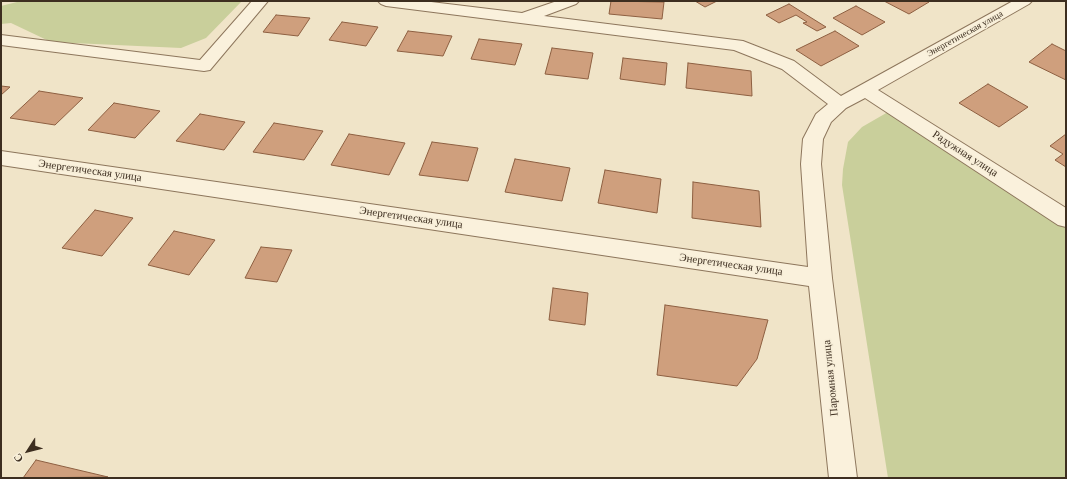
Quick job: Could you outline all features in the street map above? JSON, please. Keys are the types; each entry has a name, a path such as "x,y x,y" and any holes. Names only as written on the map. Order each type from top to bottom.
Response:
{"street":[{"path":"1,40 204,66 260,1"},
{"path":"386,1 737,44 788,65 840,104"},
{"path":"524,18 571,1"},
{"name":"Энергетическая улица","path":"840,104 1024,1"},
{"name":"Радужная улица","path":"865,90 1066,219"},
{"name":"Паромная улица","path":"840,104 823,118 813,139 811,164 820,278 843,478"},
{"name":"Энергетическая улица","path":"1,158 820,278"}],"green space":[{"path":"21,1 242,1 206,38 181,48 51,42 11,23 1,24 1,6"},
{"path":"888,112 1066,228 1066,478 888,478 842,185 843,169 848,142 862,127"}],"building":[{"path":"611,1 664,2 662,19 609,14"},
{"path":"695,1 717,1 705,7"},
{"path":"884,1 927,1 929,2 909,14"},
{"path":"789,4 826,27 817,31 803,23 807,22 796,15 779,23 766,15"},
{"path":"856,6 885,22 862,35 833,18"},
{"path":"276,15 310,18 298,36 263,32"},
{"path":"342,22 378,27 366,46 329,40"},
{"path":"408,31 452,36 443,56 397,51"},
{"path":"835,31 859,46 821,66 796,50"},
{"path":"479,39 522,44 515,65 471,59"},
{"path":"1052,44 1066,51 1066,80 1029,62"},
{"path":"552,48 593,53 588,79 545,74"},
{"path":"623,58 667,63 665,85 620,79"},
{"path":"688,63 751,71 752,96 686,88"},
{"path":"988,84 1028,107 999,127 959,103"},
{"path":"1,86 10,87 1,95"},
{"path":"39,91 83,98 55,125 10,118"},
{"path":"114,103 160,111 135,138 88,130"},
{"path":"200,114 245,122 224,150 176,141"},
{"path":"274,123 323,131 304,160 253,152"},
{"path":"349,134 405,143 389,175 331,165"},
{"path":"1066,134 1066,167 1055,160 1063,154 1050,146"},
{"path":"432,142 478,148 468,181 419,175"},
{"path":"515,159 570,168 562,201 505,192"},
{"path":"605,170 661,179 657,213 598,203"},
{"path":"693,182 759,191 761,227 692,218"},
{"path":"95,210 133,218 102,256 62,248"},
{"path":"174,231 215,240 189,275 148,265"},
{"path":"261,247 292,250 277,282 245,278"},
{"path":"553,288 588,293 585,325 549,320"},
{"path":"665,305 768,320 757,359 737,386 657,375"},
{"path":"36,460 108,477 23,478"}]}
